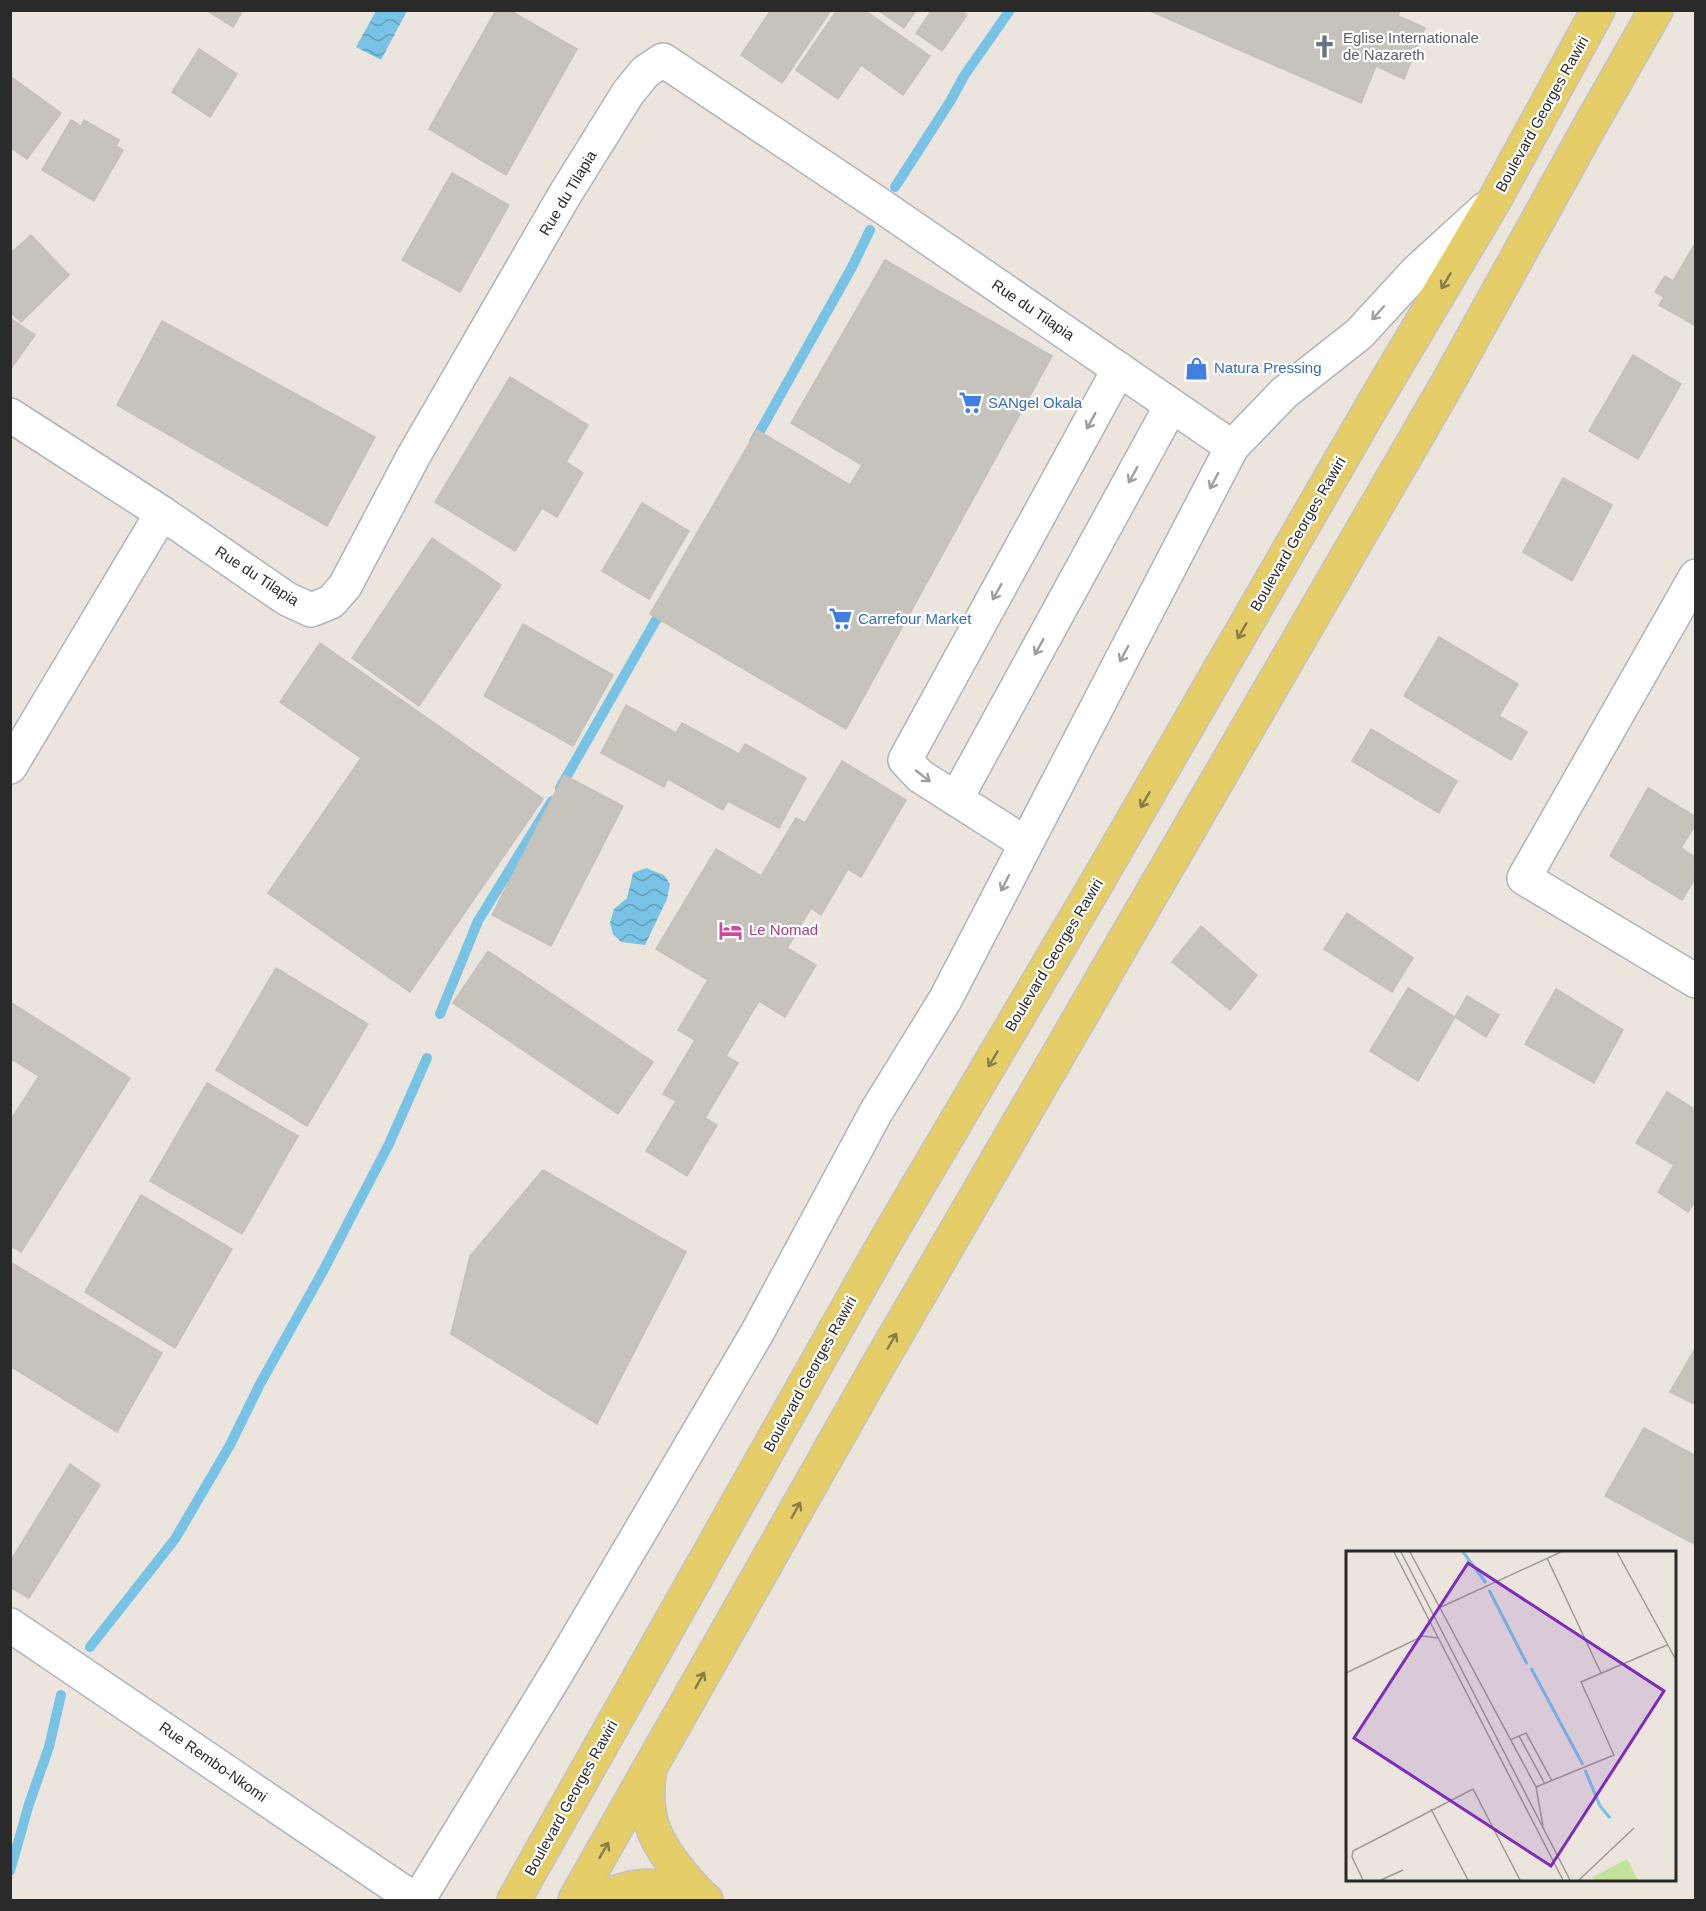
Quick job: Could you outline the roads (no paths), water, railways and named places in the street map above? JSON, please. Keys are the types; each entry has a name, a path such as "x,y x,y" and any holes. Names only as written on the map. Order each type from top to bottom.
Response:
{"main road":[{"name":"Boulevard Georges Rawiri","path":"514,1900 885,1242 1495,199 1598,10"},
{"path":"575,1900 875,1371 1446,386 1656,10"},
{"path":"650,1769 649,1818 654,1835 674,1864 705,1900"},
{"path":"600,1900 629,1888 648,1885 669,1887 705,1900"}],"street":[{"name":"Rue du Tilapia","path":"10,415 162,513 288,599 311,610 331,602 345,586 413,457 570,187 628,93 645,72 663,60 1232,447"},
{"path":"417,1900 564,1660 757,1333 876,1112 945,999 1232,447 1284,393 1359,334 1416,271 1495,199"},
{"path":"1025,843 920,776 905,760 1119,369"},
{"path":"956,799 1171,406"},
{"path":"10,766 162,513"},
{"path":"1695,576 1524,878 1695,981"},
{"name":"Rue Rembo-Nkomi","path":"10,1625 417,1900"}],"water":[{"path":"376,11 407,11 381,60 356,47"},
{"path":"646,868 664,875 670,884 667,899 645,945 621,942 613,934 610,923 614,909 627,898 633,873"}],"waterway":[{"path":"895,187 964,76 1010,10"},
{"path":"754,442 852,267 870,230"},
{"path":"560,788 664,606"},
{"path":"440,1014 478,921 552,801"},
{"path":"90,1647 175,1539 230,1445 260,1384 323,1271 389,1144 427,1058"},
{"path":"10,1871 29,1804 49,1747 61,1695"}],"place":[{"name":"Eglise Internationale de Nazareth","path":"1325,47"},
{"name":"Natura Pressing","path":"1196,368"},
{"name":"SANgel Okala","path":"970,403"},
{"name":"Carrefour Market","path":"840,619"},
{"name":"Le Nomad","path":"731,930"}]}
